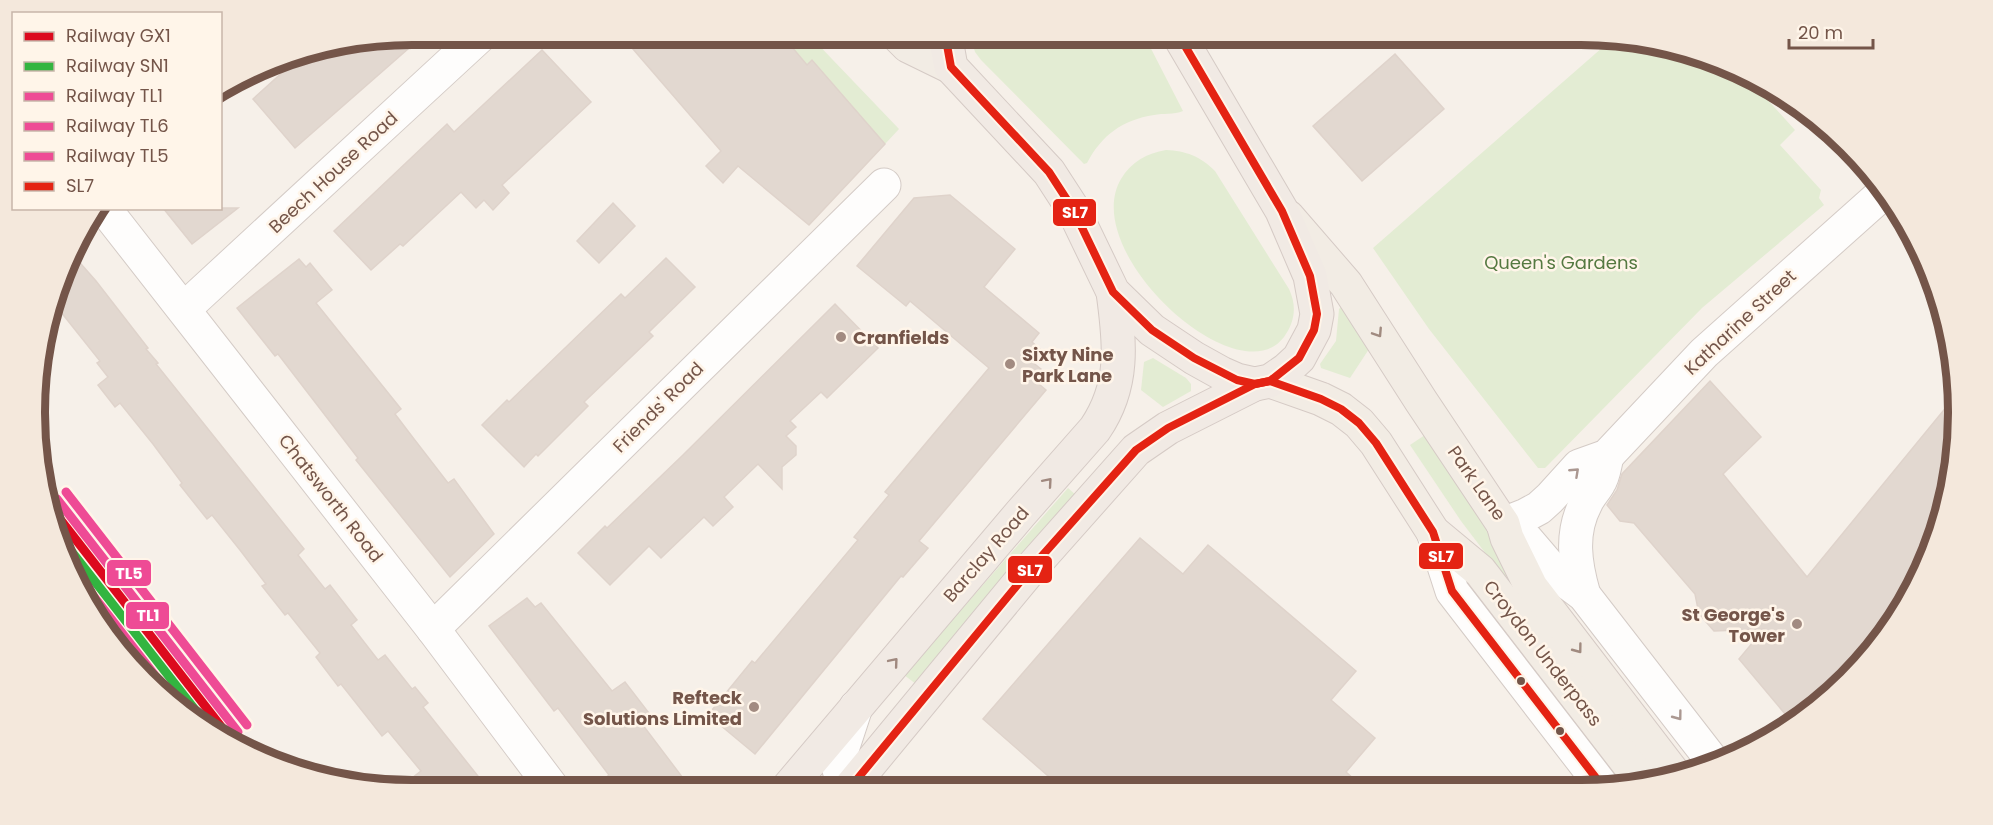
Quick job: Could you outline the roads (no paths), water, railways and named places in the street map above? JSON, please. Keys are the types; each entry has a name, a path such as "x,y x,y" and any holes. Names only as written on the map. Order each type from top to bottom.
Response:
{"highway":[{"path":"947,45 951,67 1049,172 1062,190 1113,292 1152,330 1177,348 1237,380 1263,382"},
{"path":"851,780 1033,566 1136,450 1168,428 1286,370 1299,358 1314,330 1317,314 1310,276 1282,211 1184,45"},
{"name":"Barclay Road","path":"795,780 1104,416 1118,377 1118,328 1113,292"}],"main road":[{"path":"907,45 951,67"},
{"name":"Park Lane","path":"1282,211 1346,284 1503,524"},
{"path":"1263,382 1321,399 1341,409 1359,423 1376,443 1433,532"},
{"name":"Croydon Underpass","path":"1503,524 1507,538 1531,587 1670,768"},
{"name":"Croydon Underpass","path":"1433,532 1480,571 1638,775"}],"street":[{"name":"Beech House Road","path":"184,309 470,45"},
{"name":"Friends' Road","path":"433,629 884,185"},
{"name":"Katharine Street","path":"1503,524 1539,508 1579,466 1607,456 1704,353 1878,197"},
{"name":"Chatsworth Road","path":"106,210 433,629 546,780"},
{"name":"Katharine Street","path":"1584,595 1578,574 1574,539 1582,510 1600,483 1607,456"},
{"name":"Park Lane","path":"1503,524 1526,538 1556,574 1584,595 1709,756"},
{"path":"1433,532 1452,591 1597,779"},
{"path":"842,780 838,762 856,707"}],"rail line":[{"name":"TL5","path":"66,492 247,725"},
{"name":"TL1","path":"57,499 238,732"},
{"name":"GX1","path":"62,522 220,726"},
{"name":"SN1","path":"73,554 193,707"},
{"name":"TL6","path":"97,600 150,669"}],"place":[{"name":"Cranfields","path":"841,337"},
{"name":"Sixty Nine Park Lane","path":"1010,364"},
{"name":"St George's Tower","path":"1797,624"},
{"name":"Refteck Solutions Limited","path":"754,707"}],"park label":[{"name":"Queen's Gardens","path":"1561,262"}]}
